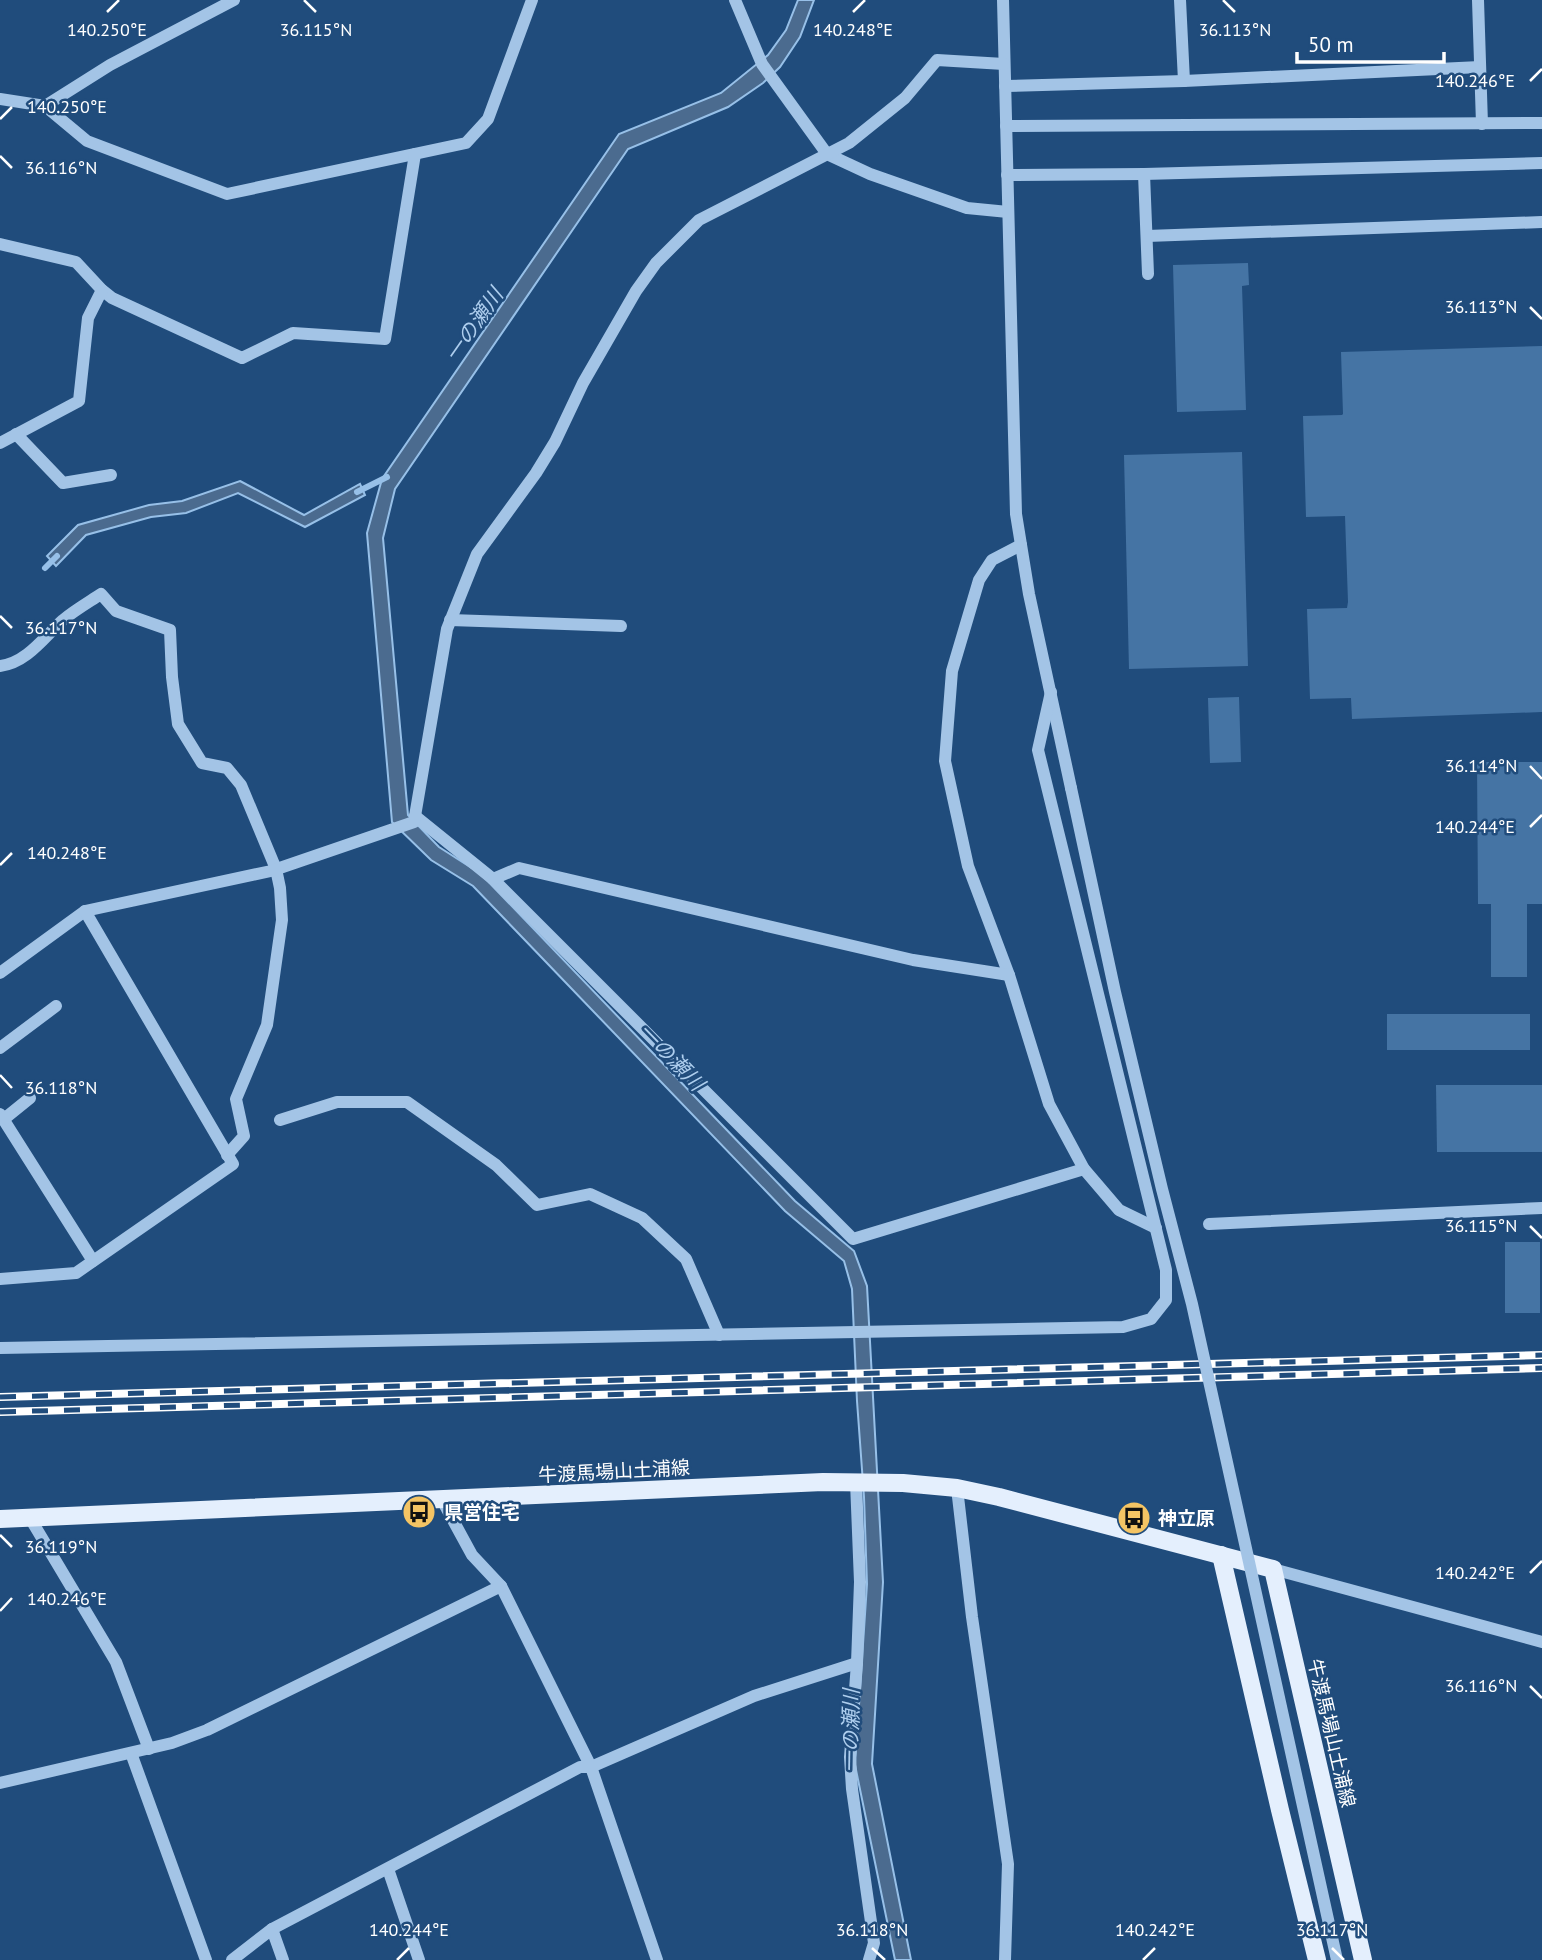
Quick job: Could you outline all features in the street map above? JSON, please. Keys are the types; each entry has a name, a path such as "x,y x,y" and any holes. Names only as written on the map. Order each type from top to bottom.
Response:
{"main road":[{"name":"牛渡馬場山土浦線","path":"0,1519 810,1482 903,1483 957,1488 1012,1500 1273,1569 1363,1960"},
{"path":"1221,1555 1317,1960"}],"street":[{"path":"45,106 110,65 234,0"},
{"path":"0,99 45,106 87,141 227,194 466,143 488,119 532,0"},
{"path":"735,0 760,60 771,79 827,154 870,174 967,208 1008,212"},
{"path":"1003,0 1016,514 1029,594 1121,1019 1192,1304 1337,1960"},
{"path":"1180,0 1184,81"},
{"path":"1478,0 1482,124"},
{"path":"0,973 86,911 276,869 414,822 447,628 477,554 536,473 629,302 656,263 699,220 849,143 905,98 937,60 1004,64"},
{"path":"1005,86 1184,81 1480,67"},
{"path":"1006,126 1542,123"},
{"path":"0,243 76,262 113,298 242,358 293,333 385,339 415,153"},
{"path":"1007,175 1542,163"},
{"path":"1144,174 1148,274"},
{"path":"1147,236 1542,222"},
{"path":"0,443 79,401 88,318 102,290"},
{"path":"16,435 63,483 111,475"},
{"path":"1021,545 992,560 979,580 952,671 945,761 968,866 1009,975 1049,1104 1084,1170 1119,1210 1156,1228"},
{"path":"0,666 29,653 65,618 101,594 116,611 170,630 178,724 202,763 227,768 241,785 276,869 280,888 282,920 267,1025 236,1099 244,1136 227,1155"},
{"path":"450,620 621,626"},
{"path":"0,1348 1123,1327 1151,1319 1166,1300 1166,1270 1038,750 1051,692"},
{"path":"415,816 493,879 853,1239 1084,1170"},
{"path":"493,879 519,868 913,960 1009,975"},
{"path":"0,1279 76,1273 233,1164 86,911"},
{"path":"0,1048 56,1006"},
{"path":"30,1098 2,1116 93,1261"},
{"path":"280,1121 337,1102 407,1102 496,1165 537,1205 590,1194 642,1218 686,1259 719,1335"},
{"path":"1209,1224 1542,1208"},
{"path":"856,1482 860,1582 850,1757 874,1944 869,1960"},
{"path":"957,1488 972,1617 1008,1864 1005,1960"},
{"path":"442,1500 472,1555 501,1586 591,1767 657,1960"},
{"path":"30,1518 116,1662 149,1749"},
{"path":"1273,1569 1542,1643"},
{"path":"0,1783 149,1749 207,1730 501,1586"},
{"path":"232,1960 272,1929 580,1767 591,1767 754,1696 857,1662"},
{"path":"131,1753 206,1960"},
{"path":"388,1869 419,1960"},
{"path":"272,1929 283,1960"}],"water":[{"path":"798,0 814,0 800,37 780,67 763,83 728,107 628,149 395,489 383,538 408,815 439,847 481,874 795,1201 854,1251 867,1286 883,1582 872,1764 911,1960 895,1960 855,1765 867,1584 852,1289 844,1261 785,1211 473,886 431,860 392,822 367,533 382,479 619,134 721,93 768,55 786,30"},
{"path":"240,481 304,515 360,484 365,495 305,527 238,493 186,513 151,517 86,535 56,566 47,556 78,525 149,505 182,501"}],"building":[{"path":"1248,263 1249,285 1242,286 1246,410 1177,412 1173,265"},
{"path":"1542,346 1542,712 1352,719 1351,698 1310,699 1307,609 1347,608 1348,602 1345,516 1306,517 1303,416 1343,414 1341,352"},
{"path":"1242,452 1248,666 1129,669 1124,455"},
{"path":"1239,697 1241,762 1210,763 1208,698"},
{"path":"1477,762 1542,762 1542,904 1527,904 1527,977 1491,977 1491,904 1478,904"},
{"path":"1387,1014 1530,1014 1530,1050 1387,1050"},
{"path":"1436,1085 1542,1085 1542,1152 1437,1152"},
{"path":"1505,1242 1540,1242 1540,1313 1505,1313"}],"waterway":[{"path":"357,492 387,477"},
{"path":"45,568 57,556"}],"railway":[{"path":"0,1397 1542,1355"},
{"path":"0,1412 1542,1368"}],"place":[{"name":"県営住宅","path":"419,1512"},
{"name":"神立原","path":"1134,1518"}],"water label":[{"name":"一の瀬川","path":"474,325"},
{"name":"一の瀬川","path":"671,1057"},
{"name":"一の瀬川","path":"851,1731"}]}
